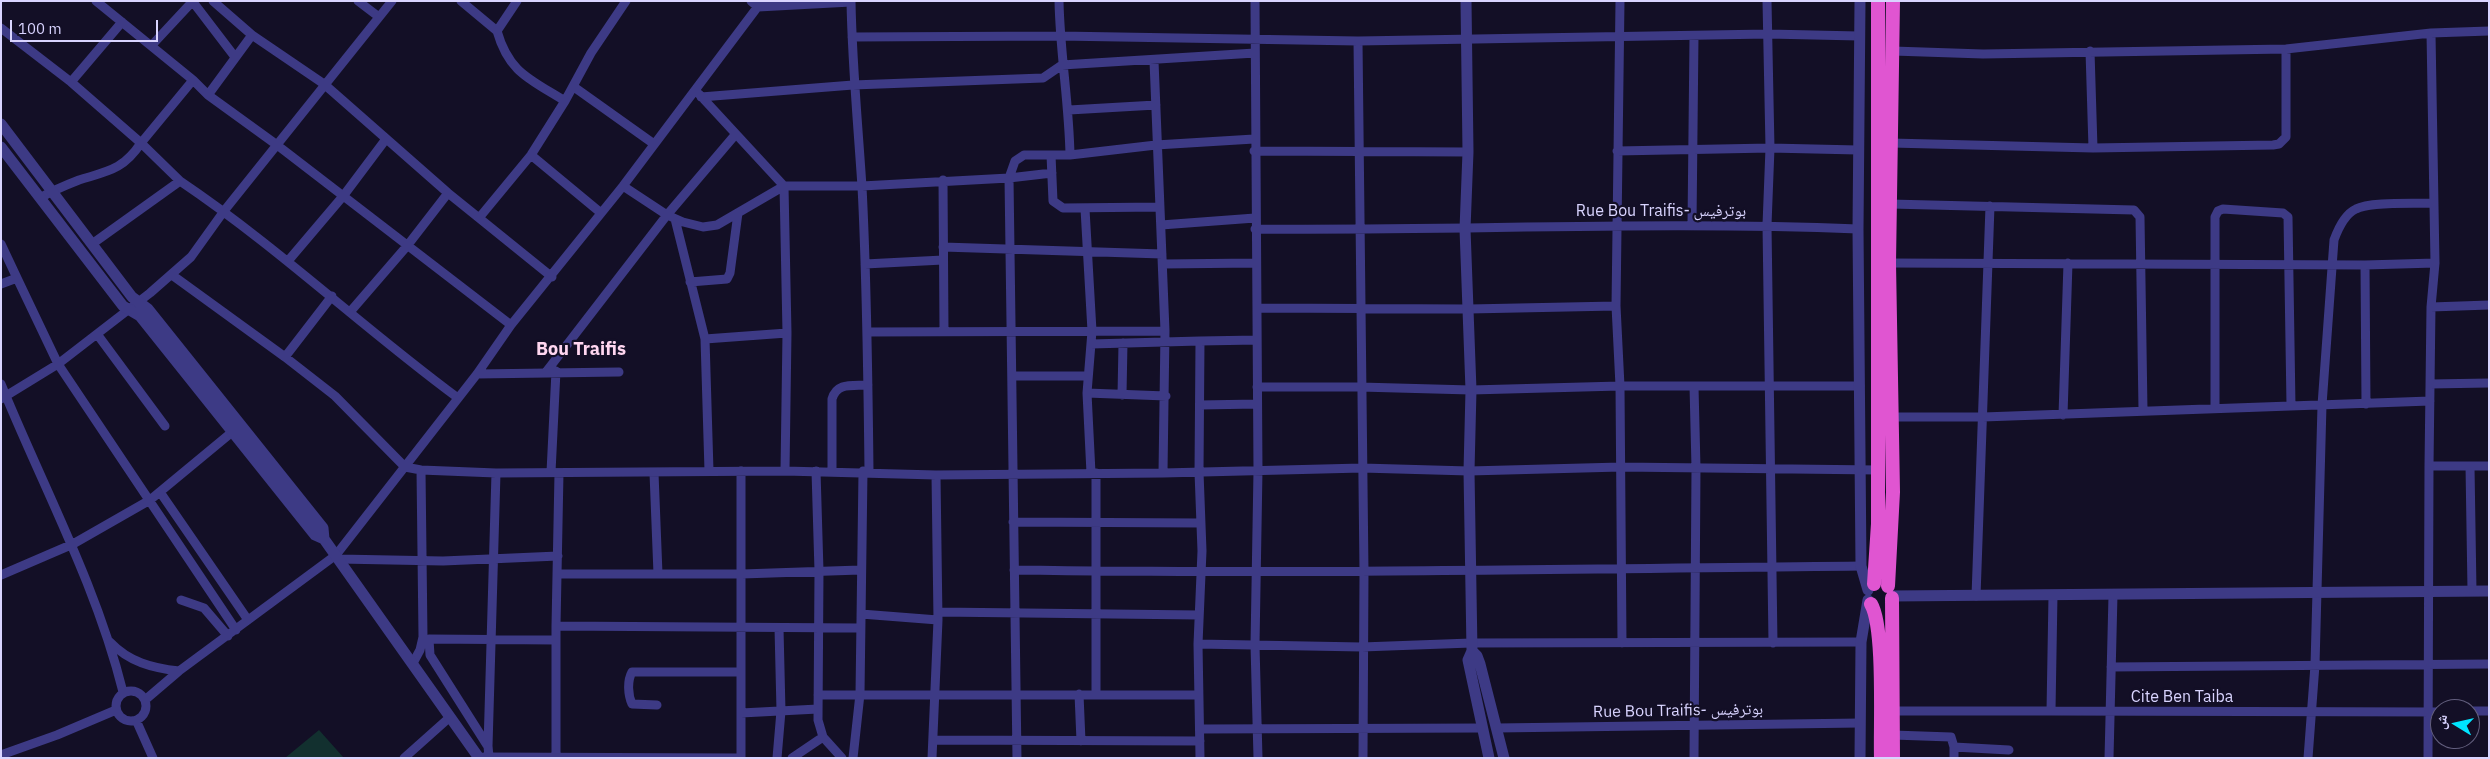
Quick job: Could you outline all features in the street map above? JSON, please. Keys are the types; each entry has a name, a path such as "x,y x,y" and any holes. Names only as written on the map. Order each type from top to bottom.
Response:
{"highway":[{"path":"1878,1 1879,594 1892,710 1893,758"},
{"path":"1881,758 1879,652 1876,616 1893,492 1889,263 1893,1"}],"street":[{"path":"96,1 152,44 208,95 277,144 511,325"},
{"path":"213,1 252,35 324,84 448,193 552,277"},
{"path":"358,1 379,18"},
{"path":"4,398 58,364 134,306 191,257 224,211 392,1"},
{"path":"461,1 497,31 502,48 516,70 566,101"},
{"path":"497,31 517,1"},
{"path":"480,218 531,155 566,101 590,53 626,1"},
{"path":"1059,1 1062,65 1069,110 1070,155"},
{"path":"1255,1 1254,151 1258,387 1255,645 1258,758"},
{"path":"1466,1 1468,152 1465,229 1471,390 1469,472 1471,647 1468,660 1489,758"},
{"path":"1620,1 1618,38 1616,306 1620,386 1622,644"},
{"path":"1766,1 1770,148 1767,225 1773,643"},
{"path":"1860,1 1858,229 1861,566 1879,594"},
{"path":"152,44 193,2 235,56"},
{"path":"116,710 126,720 136,720 143,714 145,700 179,671 337,557 477,374 511,325 552,277 654,144 698,94 757,3 851,2 853,85 862,186 868,332 866,471 860,570 860,694 854,758"},
{"path":"71,82 122,22"},
{"path":"1,28 71,82 141,143 180,181 224,211 458,398"},
{"path":"1893,51 1984,54 2286,49 2431,33 2489,31"},
{"path":"2430,699 2428,593 2429,466 2431,307 2435,263 2431,33"},
{"path":"852,37 1060,36 1358,40 1618,38 1768,34 1859,36"},
{"path":"208,95 252,35"},
{"path":"1692,225 1694,36"},
{"path":"1358,40 1358,151 1362,307 1360,386 1364,572 1362,647 1363,758"},
{"path":"1891,143 2092,148 2279,144 2286,136 2286,49"},
{"path":"2090,51 2092,148"},
{"path":"698,94 853,85 1043,78 1062,65 1255,53"},
{"path":"1154,60 1156,145 1166,331 1163,473"},
{"path":"40,198 120,166 133,155 193,80"},
{"path":"574,87 654,144"},
{"path":"698,94 784,186 787,333 786,471"},
{"path":"1069,110 1156,105"},
{"path":"1,124 132,297 134,306 140,316 237,428 315,536 324,539 450,717 482,757"},
{"path":"546,372 735,135"},
{"path":"1016,758 1009,178 1018,157 1070,155 1156,145 1254,139"},
{"path":"288,261 344,196 386,140"},
{"path":"1,147 124,306 134,306"},
{"path":"1617,151 1770,148 1858,150"},
{"path":"1254,151 1468,152"},
{"path":"531,155 601,213"},
{"path":"1051,155 1053,202 1057,206 1085,209 1160,207"},
{"path":"623,186 671,217 693,225 709,227 738,213 784,186 862,186 943,180 1009,178 1052,173"},
{"path":"943,180 944,331"},
{"path":"92,244 180,181"},
{"path":"350,312 407,246 448,193"},
{"path":"2308,758 2315,665 2322,405 2334,240 2338,230 2356,208 2374,205 2434,203"},
{"path":"1890,204 2134,210 2140,217 2143,410"},
{"path":"1976,596 1990,206"},
{"path":"1085,209 1092,332 1087,393 1093,473 1097,571 1096,694"},
{"path":"2215,408 2214,264 2216,217 2218,211 2223,209 2286,214 2288,217 2291,406"},
{"path":"690,282 727,280 730,273 738,213"},
{"path":"671,217 705,339 709,471"},
{"path":"1161,225 1255,218"},
{"name":"Rue Bou Traifis- بوترفيس","path":"1255,229 1360,230 1616,225 1767,225 1858,229"},
{"path":"1,244 58,364 236,630"},
{"path":"943,247 1162,254"},
{"path":"865,264 943,260"},
{"path":"1163,264 1255,263"},
{"path":"1889,263 1989,265 2140,263 2365,265 2435,263"},
{"path":"2063,415 2068,263"},
{"path":"2365,265 2366,404"},
{"path":"172,275 285,357 335,396 405,467 421,470 496,473 866,471 936,475 1163,473 1362,468 1469,472 1621,467 1878,470"},
{"path":"1,284 17,278"},
{"path":"285,357 332,296"},
{"path":"2431,307 2489,305"},
{"path":"1257,308 1469,309 1616,306"},
{"path":"868,332 1166,331"},
{"path":"705,339 787,333"},
{"path":"96,334 165,426"},
{"path":"1091,344 1257,340"},
{"path":"1200,341 1199,472 1201,523 1198,644 1198,695 1201,729 1200,758"},
{"path":"1122,395 1123,343"},
{"path":"556,371 555,473 558,556 556,758"},
{"path":"477,374 556,371 619,372"},
{"path":"1012,376 1087,376"},
{"path":"2430,384 2489,383"},
{"path":"1,384 4,398 73,544 108,639 123,692"},
{"path":"832,471 832,399 835,390 840,386 868,385"},
{"path":"1258,387 1360,386 1471,390 1620,386 1860,386"},
{"path":"1694,386 1696,468 1694,758"},
{"path":"1087,393 1166,396"},
{"path":"1892,417 1983,418 2143,410 2430,401"},
{"path":"1200,405 1257,404"},
{"path":"1,575 73,544 150,500 237,428"},
{"path":"2429,466 2489,466"},
{"path":"2470,466 2472,591"},
{"path":"413,663 420,650 423,637 424,560 421,470"},
{"path":"482,757 741,758 741,471"},
{"path":"816,471 819,571 818,709 820,730 823,737 842,758"},
{"path":"482,757 488,746 496,473"},
{"path":"654,473 658,574"},
{"path":"932,758 938,616 936,475"},
{"path":"160,492 248,620"},
{"path":"1013,522 1201,523"},
{"path":"337,557 492,560 558,556"},
{"path":"1014,570 1364,572 1470,569 1695,570 1861,566"},
{"path":"558,574 742,574 860,570"},
{"path":"1879,594 1976,596 2489,591"},
{"path":"1860,758 1861,642 1879,594"},
{"path":"2051,711 2053,595"},
{"path":"2110,758 2110,667 2113,595"},
{"path":"181,600 204,608 228,636"},
{"path":"861,614 938,616 1015,611 1199,615"},
{"path":"556,626 860,628"},
{"path":"776,758 781,711 779,628"},
{"path":"488,746 430,655 428,642 431,638 556,640"},
{"path":"108,639 129,658 160,669 179,671"},
{"path":"1198,644 1471,647 1861,642"},
{"path":"1471,647 1477,656 1504,758"},
{"path":"2110,667 2489,664"},
{"path":"657,705 632,704 628,696 629,677 632,672 741,672"},
{"path":"116,710 117,700 123,692 133,690 145,700"},
{"path":"1079,694 1080,740"},
{"path":"818,695 1198,695"},
{"path":"741,713 818,709"},
{"path":"1,755 57,735 116,710"},
{"name":"Cite Ben Taiba","path":"1892,710 2430,712"},
{"path":"2428,758 2430,712"},
{"path":"409,756 450,717"},
{"path":"136,720 153,758"},
{"name":"Rue Bou Traifis- بوترفيس","path":"1497,728 1693,727 1860,723"},
{"path":"1201,729 1363,730 1482,728"},
{"path":"1893,735 1951,737 1954,747 1954,758"},
{"path":"792,758 823,737"},
{"path":"933,740 1200,741"},
{"path":"1954,747 2009,750"}],"green space":[{"path":"319,730 344,758 285,758"}],"district":[{"name":"Bou Traifis","path":"581,350"}]}
